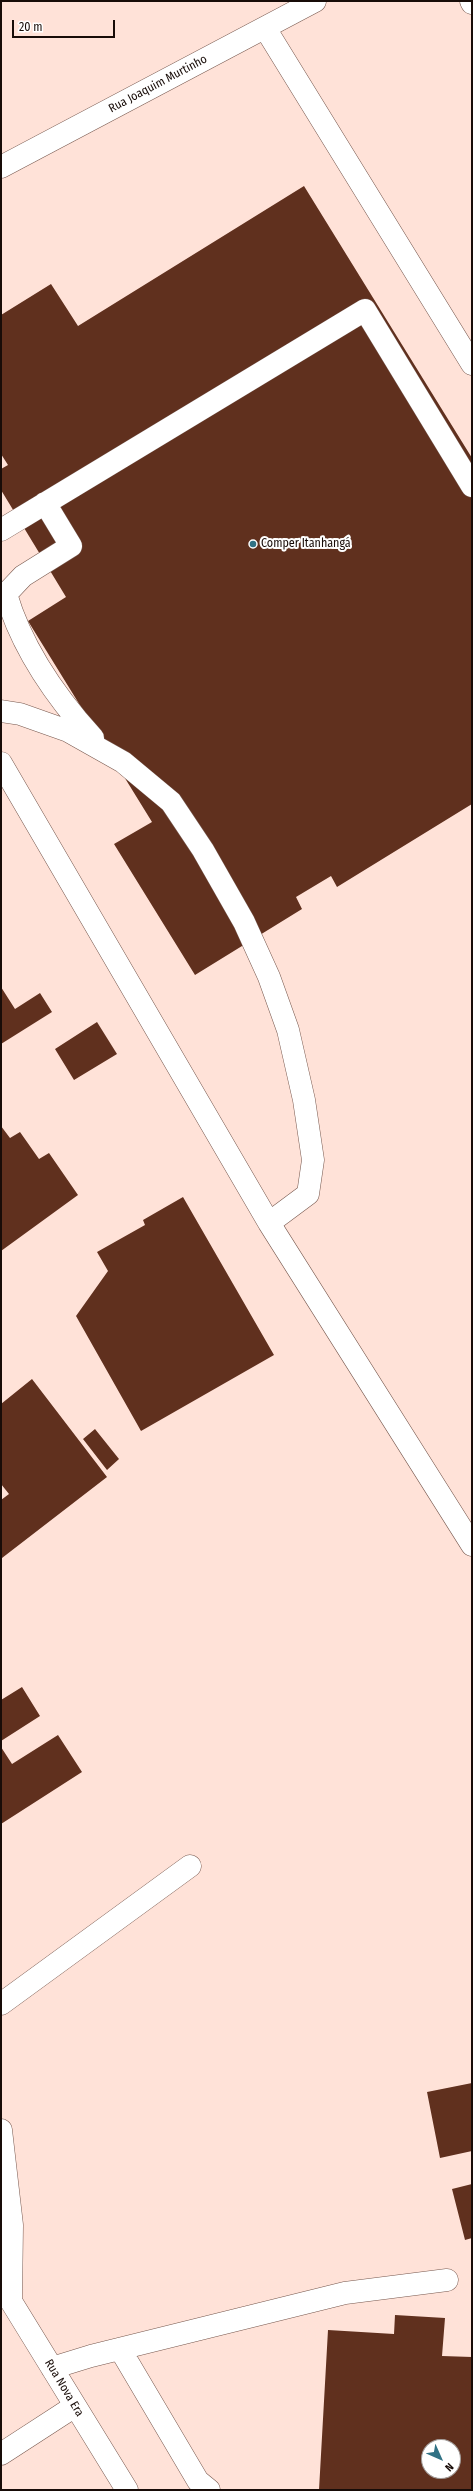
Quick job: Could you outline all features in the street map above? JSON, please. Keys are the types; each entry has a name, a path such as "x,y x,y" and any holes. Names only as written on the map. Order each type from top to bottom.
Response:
{"street":[{"name":"Rua Joaquim Murtinho","path":"1,167 315,1"},
{"path":"265,28 472,364"},
{"path":"1,530 365,310 472,486"},
{"path":"45,503 72,546 23,576 6,594 14,622 31,655 72,715 103,750"},
{"path":"1,711 20,714 68,731 123,762 171,802 203,850 244,922 269,977 288,1030 304,1100 313,1160 308,1194 269,1223"},
{"path":"1,763 269,1223 472,1546"},
{"path":"1,2004 190,1866"},
{"path":"1,2130 12,2225 6,2293"},
{"path":"52,2368 120,2349 345,2293 447,2280"},
{"name":"Rua Nova Era","path":"6,2293 127,2490"},
{"path":"120,2349 198,2480 209,2490"},
{"path":"1,2454 75,2406"}],"building":[{"name":"Comper Itanhangá","path":"304,186 472,458 472,804 337,887 331,876 296,897 302,909 195,975 114,844 152,822 28,621 66,597 1,490 1,469 8,465 1,454 1,315 51,284 78,326"},
{"path":"1,987 15,1009 40,993 52,1012 1,1044"},
{"path":"97,1022 117,1054 74,1080 55,1049"},
{"path":"1,1126 10,1138 20,1132 39,1159 49,1153 78,1195 1,1251"},
{"path":"183,1197 274,1355 141,1431 76,1316 108,1271 97,1252 145,1225 143,1220"},
{"path":"32,1379 107,1477 2,1558 1,1500 9,1494 1,1484 1,1404"},
{"path":"95,1429 119,1459 107,1470 83,1439"},
{"path":"22,1687 40,1716 1,1741 1,1700"},
{"path":"58,1735 82,1772 1,1824 1,1747 12,1764"},
{"path":"472,2083 472,2151 440,2158 427,2092"},
{"path":"472,2184 472,2238 465,2240 452,2189"},
{"path":"395,2315 445,2318 442,2356 472,2357 472,2490 319,2490 328,2330 394,2334"}],"place":[{"name":"Comper Itanhangá","path":"253,544"}]}
